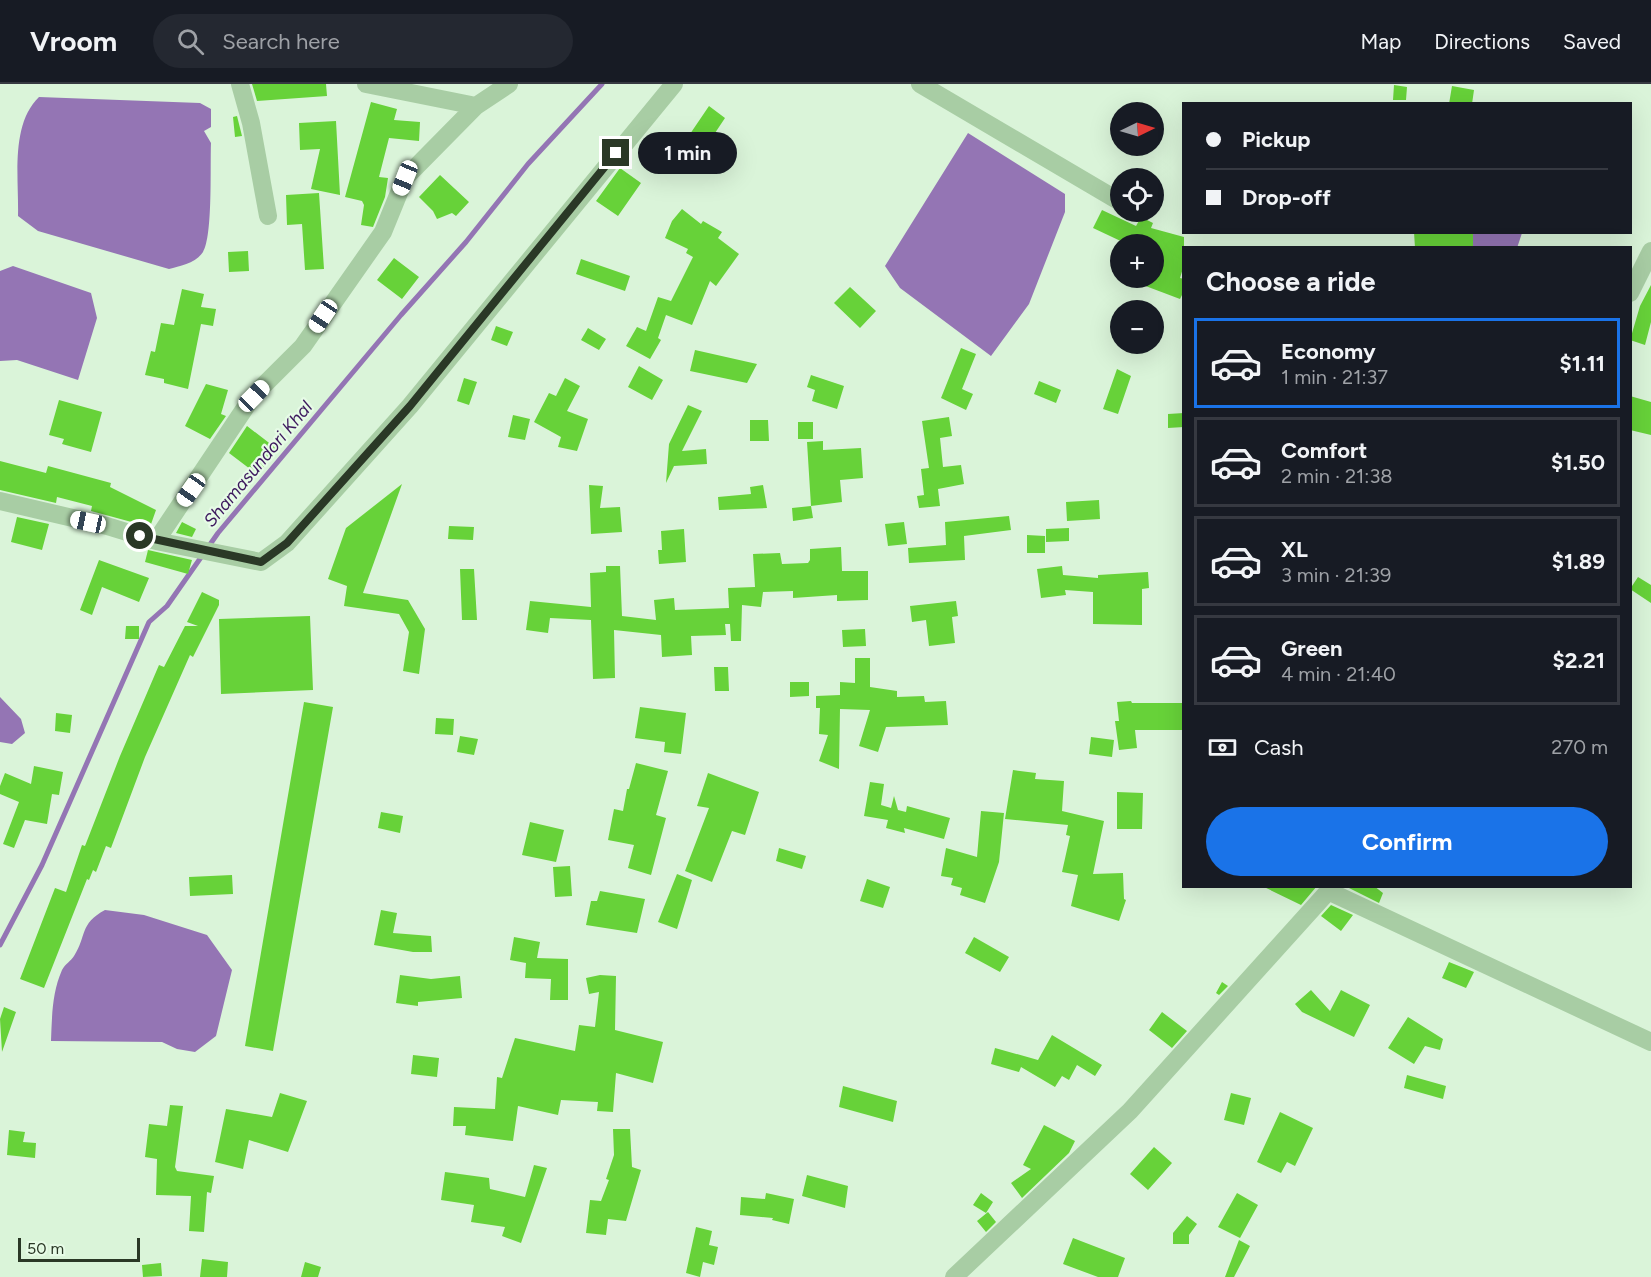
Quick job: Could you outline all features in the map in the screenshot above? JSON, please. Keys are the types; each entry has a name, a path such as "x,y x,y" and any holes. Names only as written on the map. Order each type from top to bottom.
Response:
{"street":[{"path":"240,84 251,123 268,216"},
{"path":"366,84 476,106"},
{"path":"156,542 254,396 303,346 383,232 405,178 476,106 509,84"},
{"path":"0,501 107,526 156,542 261,562 287,543 410,406 674,84"},
{"path":"920,84 1110,196"},
{"path":"1632,288 1651,251"},
{"path":"954,1277 1130,1111 1330,889 1651,1042"}],"shaded area":[{"path":"39,97 200,103 211,109 211,127 204,131 211,143 210,216 206,244 200,256 188,264 169,269 38,231 18,216 17,169 20,137 30,109"},
{"path":"968,133 1065,194 1065,212 1029,304 991,356 900,288 885,266"},
{"path":"1459,234 1522,234 1518,246 1464,246"},
{"path":"13,266 91,293 97,318 78,380 17,360 0,361 0,271"},
{"path":"0,697 21,719 25,733 12,744 0,742"},
{"path":"105,910 144,915 207,935 232,970 216,1036 195,1052 177,1049 162,1042 51,1041 54,996 62,970 78,949 87,925"}],"building":[{"path":"252,84 326,84 327,96 257,101"},
{"path":"1394,85 1407,87 1406,100 1393,100"},
{"path":"1452,86 1474,90 1472,102 1449,102"},
{"path":"371,102 397,109 394,120 420,122 419,141 389,138 379,177 388,178 385,197 373,227 361,225 364,205 362,201 345,197"},
{"path":"709,106 725,118 707,145 690,134"},
{"path":"237,116 242,136 235,137 233,117"},
{"path":"336,121 340,195 311,189 320,149 300,150 299,123"},
{"path":"620,168 641,183 618,216 596,201"},
{"path":"440,175 469,202 456,216 452,213 437,219 433,211 419,197"},
{"path":"319,193 324,269 305,270 302,224 287,225 286,195"},
{"path":"682,209 701,224 703,221 722,232 718,238 739,254 716,286 710,281 692,325 666,315 658,338 661,340 650,359 626,346 637,327 646,331 658,297 671,301 693,257 686,253 688,249 665,238 672,221"},
{"path":"1102,210 1110,214 1110,222 1128,222 1136,226 1138,222 1151,222 1153,223 1151,228 1184,237 1180,299 1151,288 1164,288 1164,234 1110,234 1110,236 1093,228"},
{"path":"1414,234 1473,234 1473,246 1415,246"},
{"path":"248,251 249,271 229,272 228,252"},
{"path":"394,258 419,277 402,299 377,280"},
{"path":"581,259 630,276 625,291 576,274"},
{"path":"1651,285 1651,322 1645,345 1632,341 1640,306"},
{"path":"850,287 876,311 860,328 834,303"},
{"path":"182,289 204,294 201,307 216,309 213,326 201,324 188,389 164,383 164,379 145,375 151,351 155,352 161,323 174,325"},
{"path":"496,326 513,332 507,346 491,340"},
{"path":"588,328 606,339 599,350 581,340"},
{"path":"961,348 976,354 962,389 973,394 966,410 941,398"},
{"path":"695,350 757,364 747,383 690,371"},
{"path":"639,366 663,380 652,400 628,387"},
{"path":"1117,369 1131,376 1118,414 1103,409"},
{"path":"811,375 844,386 837,409 812,401 815,390 807,387"},
{"path":"464,378 477,382 469,405 457,401"},
{"path":"565,378 580,386 567,411 588,419 577,451 558,447 561,437 534,422 549,393 556,396"},
{"path":"1039,381 1061,390 1056,403 1034,394"},
{"path":"206,384 228,390 221,414 226,416 210,439 185,426"},
{"path":"1632,397 1651,402 1651,435 1632,430"},
{"path":"59,400 102,412 91,452 62,444 64,439 49,435"},
{"path":"688,405 702,411 682,451 706,449 707,464 674,466 666,483 669,444"},
{"path":"1182,413 1182,427 1168,428 1168,414"},
{"path":"513,415 530,419 525,440 508,437"},
{"path":"949,417 952,436 940,438 943,467 961,465 964,484 938,489 940,506 919,508 917,496 924,495 921,469 929,468 922,421"},
{"path":"750,420 768,420 769,441 750,441"},
{"path":"798,422 813,422 813,439 798,439"},
{"path":"247,426 277,449 258,475 229,453"},
{"path":"823,441 823,450 861,448 863,478 840,480 842,502 811,506 807,442"},
{"path":"0,461 46,473 48,466 111,483 110,487 156,510 150,527 91,511 92,506 57,497 56,503 0,490"},
{"path":"402,484 363,593 408,600 425,629 419,674 403,671 409,632 399,614 344,606 347,586 328,579 346,528"},
{"path":"589,485 603,486 600,508 620,507 622,532 591,534"},
{"path":"763,485 767,508 719,510 718,497 751,494 750,487"},
{"path":"1099,500 1100,519 1067,521 1066,502"},
{"path":"811,506 813,518 793,521 792,508"},
{"path":"1009,516 1011,530 964,536 965,560 909,563 908,548 946,545 945,522"},
{"path":"17,517 49,524 42,550 11,542"},
{"path":"182,522 196,529 192,537 176,533"},
{"path":"904,522 907,544 888,546 885,524"},
{"path":"449,526 474,527 473,540 448,539"},
{"path":"1069,528 1069,541 1046,542 1046,529"},
{"path":"684,529 686,562 659,564 658,550 662,550 661,531"},
{"path":"1027,535 1045,536 1045,553 1027,553"},
{"path":"841,547 842,571 868,571 868,600 837,601 837,595 793,598 793,591 763,592 761,607 742,605 741,641 731,641 730,624 725,624 726,635 691,636 692,655 662,657 661,635 614,630 615,678 593,679 591,620 550,618 548,633 526,630 530,601 591,607 590,573 606,572 606,566 620,566 622,616 656,620 654,600 674,598 675,610 729,608 728,588 755,587 753,554 780,553 782,564 808,563 810,549"},
{"path":"148,550 192,560 188,574 145,562"},
{"path":"99,560 149,578 139,602 102,587 92,615 80,610"},
{"path":"1062,566 1063,575 1098,578 1098,575 1148,572 1149,588 1142,589 1142,625 1093,624 1093,592 1065,590 1066,595 1041,598 1037,569"},
{"path":"460,569 474,569 477,620 462,620"},
{"path":"1638,577 1651,585 1651,603 1632,590"},
{"path":"202,592 219,600 219,605 193,657 190,655 145,757 111,848 106,846 96,872 93,870 89,880 87,879 44,988 20,979 55,888 66,892 82,845 85,846 159,665 164,667 185,626 198,626 187,622"},
{"path":"956,601 958,616 952,617 955,643 929,646 926,620 912,622 910,606"},
{"path":"310,616 313,690 221,694 219,619"},
{"path":"126,626 139,626 139,639 125,639"},
{"path":"865,629 866,646 843,647 842,630"},
{"path":"855,658 870,658 870,687 897,691 897,697 924,696 925,702 946,701 948,725 886,727 878,752 859,746 870,710 840,709 839,769 819,761 828,735 819,734 820,708 816,708 816,696 840,695 840,682 855,683"},
{"path":"714,667 728,667 729,691 715,691"},
{"path":"790,682 809,682 809,696 790,697"},
{"path":"304,702 333,707 273,1051 245,1046"},
{"path":"1117,702 1182,703 1182,730 1135,730 1137,748 1119,750 1115,721 1119,721"},
{"path":"640,707 686,713 681,754 664,752 665,742 635,738"},
{"path":"56,713 72,715 70,733 55,731"},
{"path":"436,718 454,719 453,735 435,734"},
{"path":"460,736 478,739 474,755 457,752"},
{"path":"1091,737 1114,740 1112,757 1089,754"},
{"path":"636,763 668,771 656,815 666,818 651,875 628,868 634,845 608,840 614,809 623,811 627,789 629,789"},
{"path":"34,766 63,772 59,795 52,794 47,824 25,820 14,848 3,844 19,802 0,794 0,786 5,773 31,784"},
{"path":"1013,770 1036,773 1035,779 1064,781 1062,811 1104,821 1093,874 1123,873 1124,899 1126,900 1119,921 1071,906 1078,875 1062,872 1070,836 1066,835 1068,825 1005,819"},
{"path":"708,773 759,792 745,835 732,831 712,882 685,871 709,808 697,806"},
{"path":"870,782 884,784 881,805 891,808 894,796 898,810 906,812 907,806 950,818 944,839 904,828 905,833 886,828 888,820 864,816"},
{"path":"1117,792 1143,793 1142,829 1117,829"},
{"path":"981,811 1004,813 999,862 985,903 960,895 962,888 951,885 953,878 941,876 946,848 977,857"},
{"path":"381,812 403,816 400,833 378,828"},
{"path":"530,822 564,830 556,862 522,855"},
{"path":"779,848 806,856 802,869 776,861"},
{"path":"570,866 572,896 555,897 553,867"},
{"path":"677,874 692,880 677,929 658,922"},
{"path":"232,875 233,894 190,896 189,877"},
{"path":"867,879 890,887 883,908 860,901"},
{"path":"1266,888 1315,888 1301,905"},
{"path":"1349,888 1377,888 1383,893 1379,903"},
{"path":"600,891 645,899 637,933 586,925 591,901 597,901"},
{"path":"1331,905 1353,915 1341,931 1321,916"},
{"path":"381,910 397,913 393,933 431,936 432,952 413,952 374,945"},
{"path":"514,937 540,942 537,958 568,959 568,1000 550,1000 551,979 525,978 526,963 510,960"},
{"path":"974,937 1009,957 1000,972 965,953"},
{"path":"1449,962 1474,972 1466,988 1442,978"},
{"path":"400,975 431,979 460,976 462,998 418,1002 418,1006 396,1003"},
{"path":"600,975 616,976 615,1030 663,1042 653,1083 616,1073 613,1112 597,1111 598,1102 561,1100 558,1115 518,1106 513,1141 465,1135 466,1126 453,1126 454,1107 495,1109 497,1077 502,1078 515,1038 575,1051 579,1025 595,1027 599,992 589,994 586,978"},
{"path":"1222,982 1228,986 1219,995 1216,993"},
{"path":"1311,990 1330,1011 1341,990 1370,1005 1354,1037 1302,1012 1295,1004"},
{"path":"4,1007 16,1012 2,1052 0,1019"},
{"path":"1162,1012 1187,1031 1172,1048 1149,1030"},
{"path":"1408,1017 1443,1039 1440,1050 1425,1046 1414,1064 1388,1048"},
{"path":"1052,1035 1102,1065 1095,1076 1077,1065 1069,1080 1062,1076 1055,1087 1021,1067 1019,1072 991,1064 995,1048 1038,1060"},
{"path":"413,1055 439,1058 437,1077 411,1074"},
{"path":"1407,1075 1446,1086 1443,1099 1404,1088"},
{"path":"843,1086 897,1101 893,1122 839,1107"},
{"path":"280,1093 307,1101 288,1152 249,1140 243,1169 215,1162 226,1109 272,1117"},
{"path":"1231,1093 1251,1098 1244,1125 1224,1120"},
{"path":"170,1105 183,1106 175,1167 177,1171 214,1176 211,1193 207,1192 204,1232 189,1231 191,1196 156,1195 157,1159 145,1157 149,1124 167,1126"},
{"path":"1280,1112 1313,1128 1295,1166 1287,1162 1281,1173 1257,1162"},
{"path":"1044,1125 1075,1141 1069,1153 1022,1198 1011,1183 1031,1169 1023,1165"},
{"path":"613,1129 630,1129 632,1167 641,1170 626,1221 608,1219 606,1235 586,1233 590,1200 601,1201 609,1180 606,1179 614,1155"},
{"path":"9,1130 25,1132 23,1142 36,1143 35,1158 7,1155"},
{"path":"1154,1147 1172,1163 1148,1190 1130,1174"},
{"path":"534,1165 547,1168 521,1243 502,1236 505,1227 471,1222 474,1205 441,1200 445,1172 489,1178 490,1189 525,1197"},
{"path":"807,1175 848,1186 845,1208 802,1196"},
{"path":"766,1193 794,1199 789,1224 772,1220 773,1218 740,1215 741,1197 765,1199"},
{"path":"981,1193 993,1202 986,1213 973,1205"},
{"path":"1237,1193 1258,1205 1240,1238 1218,1227"},
{"path":"988,1212 996,1222 986,1232 977,1221"},
{"path":"1187,1216 1197,1224 1189,1235 1189,1244 1173,1244 1173,1233"},
{"path":"696,1227 712,1231 709,1245 718,1247 714,1265 703,1262 700,1277 686,1273"},
{"path":"1073,1238 1125,1258 1118,1277 1098,1277 1063,1264"},
{"path":"1239,1240 1250,1246 1234,1277 1225,1277"},
{"path":"202,1259 228,1262 227,1277 200,1277"},
{"path":"305,1262 321,1267 318,1277 301,1277"},
{"path":"161,1263 162,1276 143,1277 142,1265"}],"waterway":[{"name":"Shamasundori Khal","path":"0,945 42,865 149,622 167,606 218,533 401,315 466,242 528,164 602,84"}],"route":[{"path":"140,536 156,542 261,562 287,543 410,406 616,153"}]}
